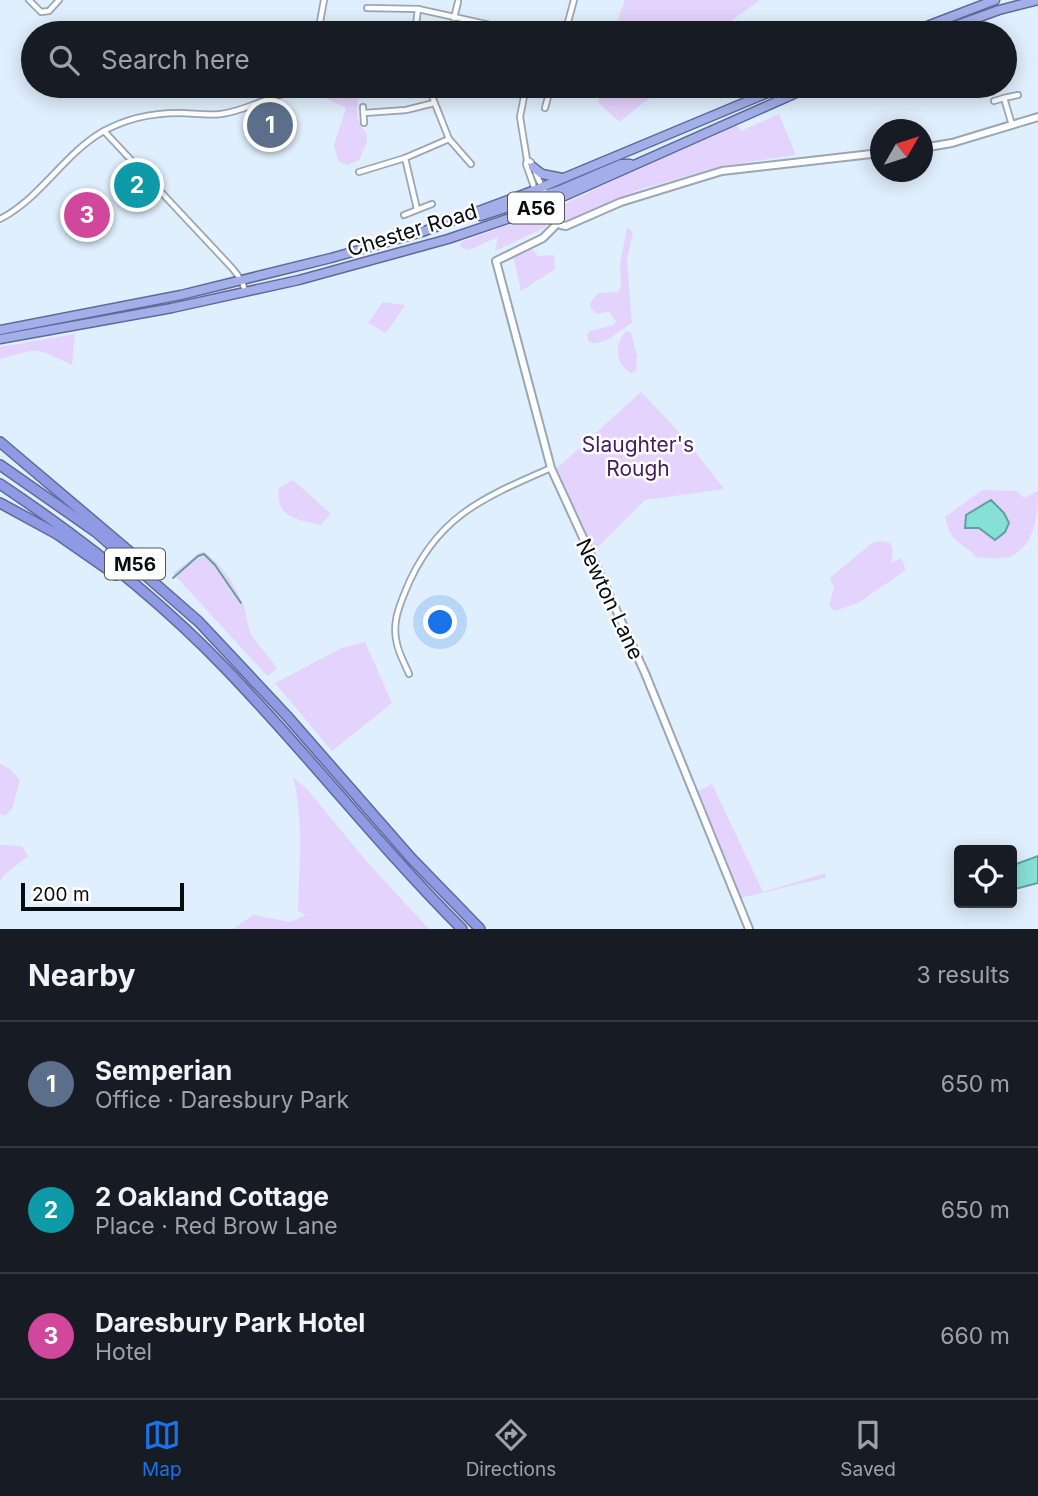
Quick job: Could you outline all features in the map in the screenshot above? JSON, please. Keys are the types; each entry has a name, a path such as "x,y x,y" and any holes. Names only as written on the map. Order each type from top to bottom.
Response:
{"highway":[{"path":"940,21 995,0"},
{"path":"968,21 1038,0"},
{"name":"Chester Road","path":"0,339 246,292 409,251 487,226 542,196 563,178 755,98"},
{"name":"Chester Road","path":"0,330 129,307 374,247 542,196 633,164 784,98"},
{"path":"533,167 549,176 563,178"},
{"path":"0,442 147,567 174,598"},
{"name":"M56","path":"0,465 96,532 174,598 267,695 390,835 480,929"},
{"name":"M56","path":"0,484 85,543 163,608 258,704 373,835 462,929"},
{"path":"0,503 73,545 163,608"}],"street":[{"path":"29,0 41,12 49,11 59,0"},
{"path":"320,21 324,0"},
{"path":"375,0 376,7"},
{"path":"568,21 574,0"},
{"path":"454,18 458,2"},
{"path":"367,8 418,9 469,21"},
{"path":"416,21 418,9"},
{"path":"0,219 23,203 82,146 104,131 152,114 224,114 266,98"},
{"path":"432,98 449,139 471,164"},
{"path":"524,98 520,117 526,164 555,222 568,226 621,202 722,171 870,154"},
{"path":"545,108 546,98"},
{"path":"994,101 1004,98 1012,125"},
{"path":"364,123 363,110 406,110 434,103"},
{"path":"933,146 1038,117"},
{"path":"104,131 242,281 246,292"},
{"path":"359,172 405,158 449,139"},
{"path":"405,158 417,209"},
{"path":"527,160 533,167 542,196"},
{"path":"404,215 432,204"},
{"name":"Newton Lane","path":"555,222 543,238 496,261 551,468 645,673 749,929"},
{"path":"409,674 397,643 395,617 414,572 442,530 481,501 551,468"}],"green space":[{"path":"625,0 760,0 731,21 618,21"},
{"path":"326,98 358,98 359,123 367,134 367,142 359,160 347,165 338,161 334,145 346,108"},
{"path":"599,98 650,98 619,122 598,102"},
{"path":"779,114 796,155 722,166 638,190 562,222 557,213 563,205 643,166 737,125 741,131"},
{"path":"545,215 548,222 544,228 495,251 498,237 469,250 460,247 461,242 527,218"},
{"path":"627,227 633,233 627,260 632,323 606,340 589,342 587,335 590,331 614,325 616,321 609,311 597,314 591,309 590,303 598,293 618,292 621,286 620,264"},
{"path":"531,248 538,256 554,255 555,269 521,291 513,255"},
{"path":"383,302 405,305 386,333 368,323"},
{"path":"626,331 631,332 637,356 636,371 631,373 622,365 618,354 619,342"},
{"path":"75,334 72,365 37,351 0,359 0,347"},
{"name":"Slaughter's Rough","path":"641,392 681,434 724,489 645,500 592,553 554,471"},
{"path":"293,480 331,514 320,525 289,516 280,506 279,488"},
{"path":"982,490 1017,491 1024,498 1038,491 1034,528 1025,545 1011,556 976,557 949,531 945,517"},
{"path":"872,543 890,543 893,551 891,563 901,558 906,570 858,603 834,611 829,605 834,588 830,578"},
{"path":"202,551 222,568 237,592 251,634 277,669 267,676 173,573"},
{"path":"365,642 392,703 332,751 275,683 342,648"},
{"path":"0,764 10,769 20,780 12,809 4,816 0,814"},
{"path":"293,777 307,789 368,863 429,929 233,929 253,915 291,922 306,915 298,911 300,827"},
{"path":"712,784 763,892 826,873 825,878 740,898 698,791"},
{"path":"0,845 22,846 28,856 0,881"}],"shaded area":[{"path":"991,500 1004,513 1009,523 1005,532 995,540 979,528 965,528 966,515"},
{"path":"1038,856 1038,883 1017,888 1017,864"}],"waterway":[{"path":"173,578 204,554 215,565 241,603"}],"place":[{"name":"Semperian","path":"270,125"},
{"name":"2 Oakland Cottage","path":"137,185"},
{"name":"Daresbury Park Hotel","path":"87,215"}]}
